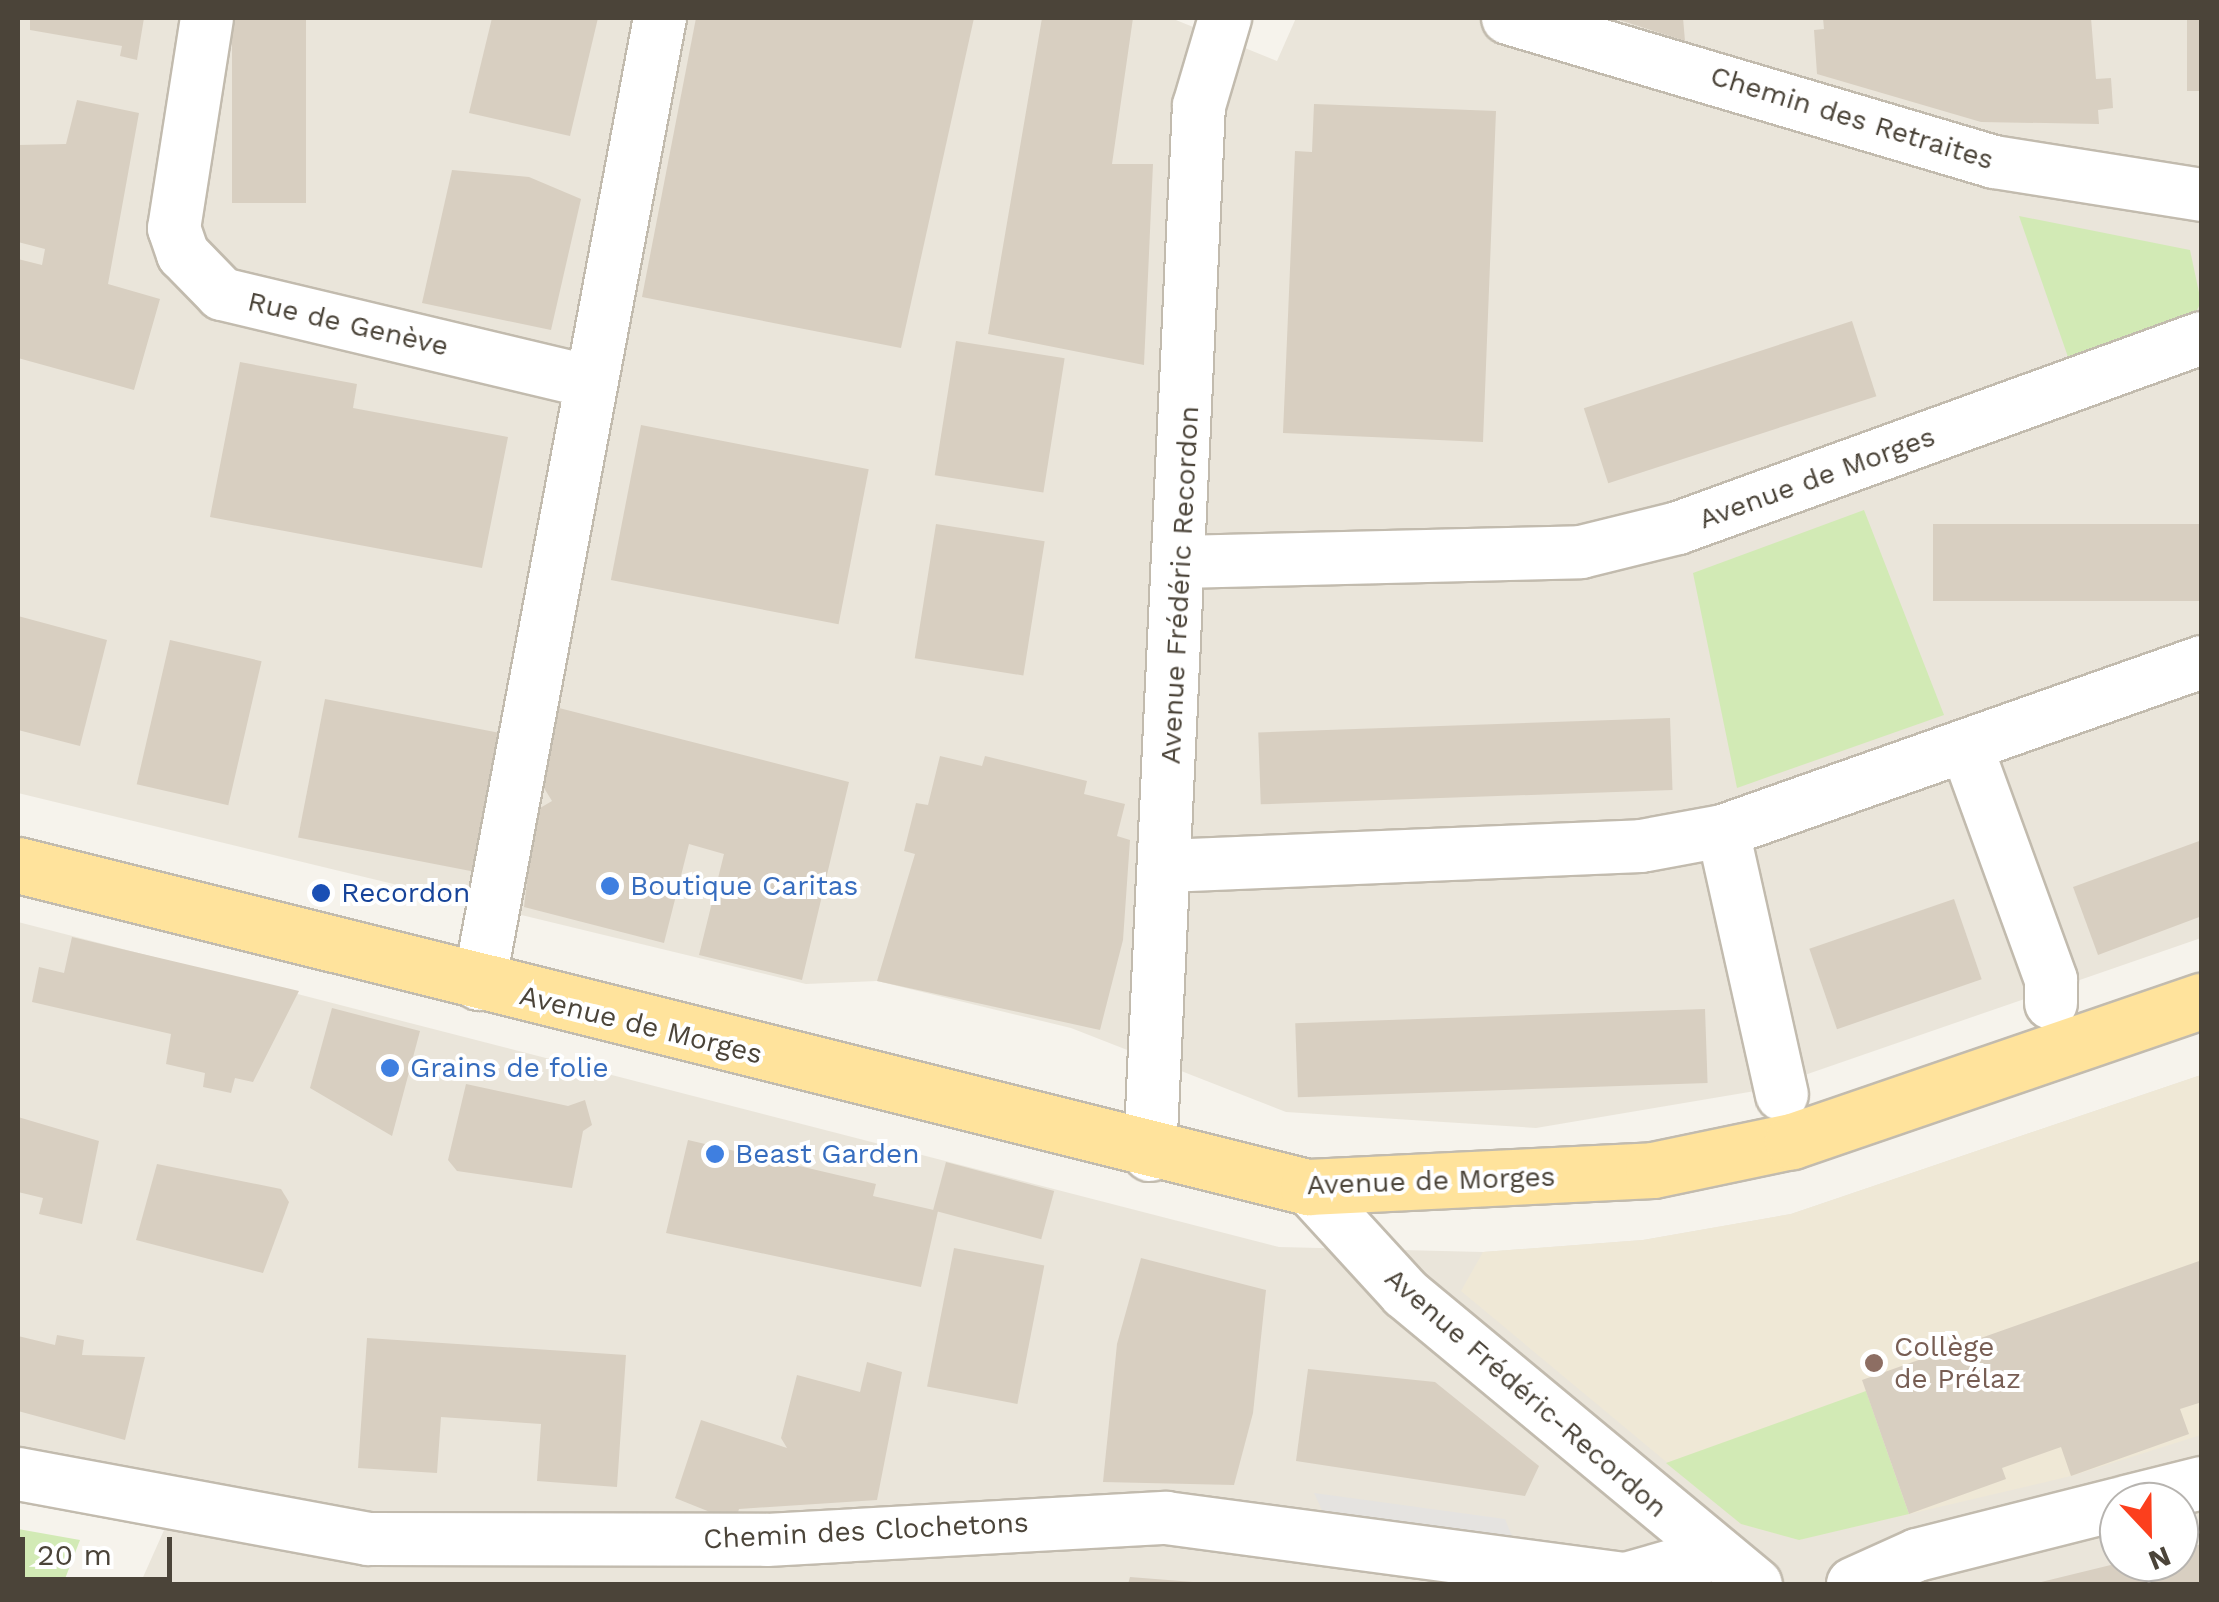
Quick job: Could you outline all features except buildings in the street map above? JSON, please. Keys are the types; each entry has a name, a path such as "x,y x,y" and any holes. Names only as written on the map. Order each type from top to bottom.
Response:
{"main road":[{"name":"Avenue de Morges","path":"18,866 1150,1155 1308,1188 1652,1170 1792,1141 2202,1001"}],"street":[{"name":"Rue de Genève","path":"207,18 174,228 182,254 222,294 586,380"},
{"path":"479,984 586,380 660,18"},
{"name":"Avenue Frédéric Recordon","path":"1150,1155 1199,106 1224,18"},
{"name":"Chemin des Retraites","path":"1508,18 1994,162 2202,195"},
{"name":"Avenue de Morges","path":"1180,562 1580,552 1678,528 2202,338"},
{"path":"1166,866 1642,846 1723,831 2202,662"},
{"path":"1966,746 2051,980 2050,1003"},
{"path":"1723,831 1782,1094"},
{"name":"Avenue Frédéric-Recordon","path":"1308,1188 1405,1293 1713,1554 1756,1584"},
{"name":"Chemin des Clochetons","path":"18,1474 368,1540 767,1540 1166,1518 1626,1579 1713,1554"},
{"path":"1854,1584 1917,1554 2099,1509"}],"shaded area":[{"path":"18,18 1171,18 1277,61 1296,18 2201,18 2201,938 1761,1090 1536,1128 1286,1112 1071,1028 877,981 806,984 18,793"},
{"path":"18,922 1279,1247 1483,1252 1643,1240 1791,1214 2201,1075 2201,1584 140,1584 185,1483 18,1450"},
{"name":"Collège de Prélaz","path":"2201,1075 2201,1435 2071,1476 1799,1540 1741,1524 1461,1291 1483,1252 1643,1240 1791,1214"},
{"path":"1314,1493 1505,1519 1519,1553 1328,1523"}],"green space":[{"path":"2019,216 2190,250 2201,302 2196,312 2068,357"},
{"path":"1864,510 1944,715 1737,788 1693,573"},
{"path":"1866,1391 1909,1514 1799,1540 1741,1524 1666,1463"},
{"path":"18,1529 80,1540 63,1584 18,1584"}],"place":[{"name":"Boutique Caritas","path":"610,886"},
{"name":"Recordon","path":"321,893"},
{"name":"Grains de folie","path":"390,1068"},
{"name":"Beast Garden","path":"715,1154"},
{"name":"Collège de Prélaz","path":"1874,1363"}]}
